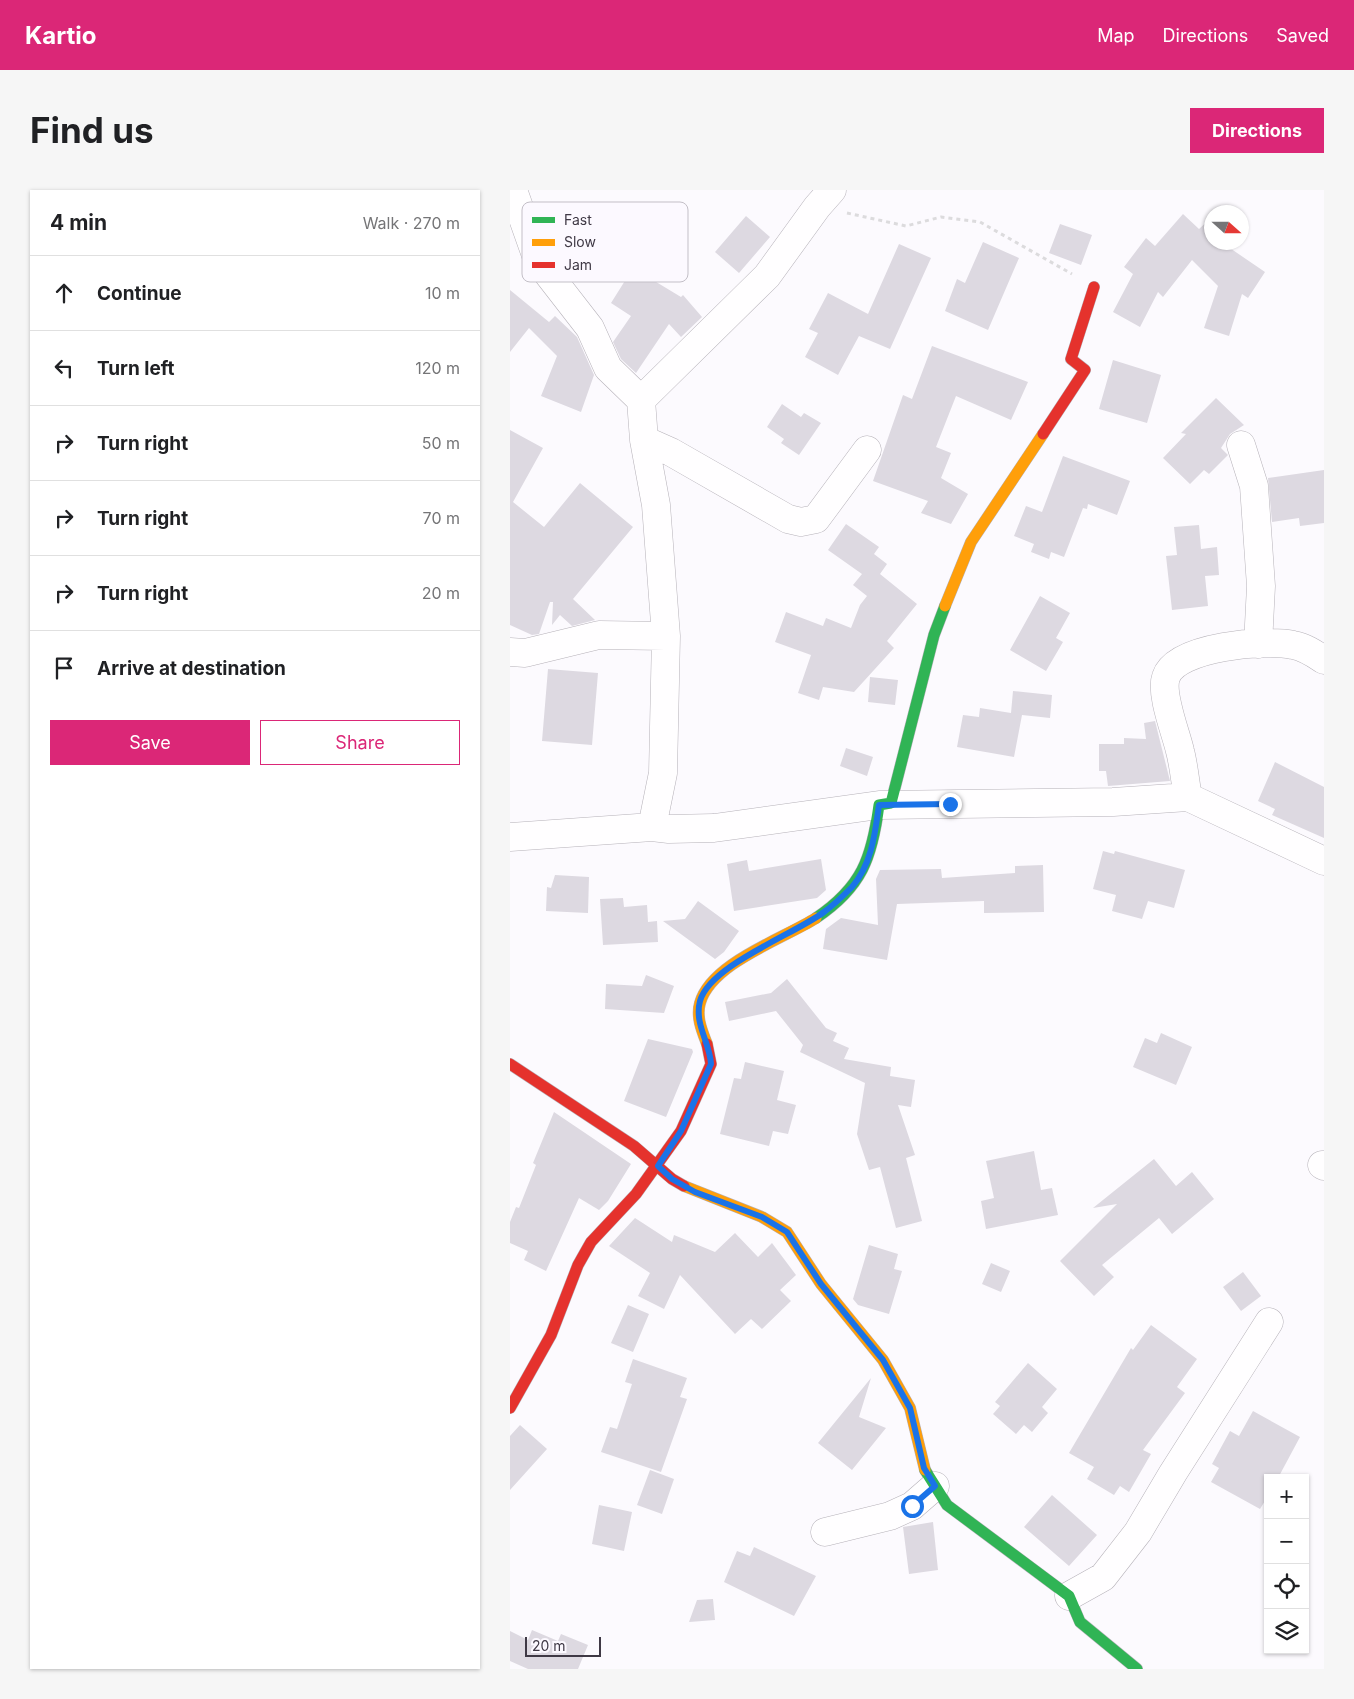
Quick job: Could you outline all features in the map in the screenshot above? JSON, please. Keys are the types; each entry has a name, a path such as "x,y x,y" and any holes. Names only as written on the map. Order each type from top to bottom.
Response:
{"street":[{"path":"512,190 522,217"},
{"path":"641,400 767,276 825,198"},
{"path":"554,282 590,328 608,368 641,400 644,440 656,505 666,636 663,773 652,828"},
{"path":"510,837 652,828 714,828 891,802 934,635 972,542 1085,370 1071,359 1094,287"},
{"path":"644,440 671,452 788,519 802,522 816,519 867,450"},
{"path":"1241,445 1254,486 1261,586 1258,644"},
{"path":"510,652 526,652 598,635 666,636"},
{"path":"1188,797 1180,752 1165,690 1166,676 1174,666 1192,654 1258,644 1278,643 1294,645 1324,660"},
{"path":"879,805 1113,802 1188,797 1324,861"},
{"path":"510,1408 551,1335 578,1265 591,1242 636,1194 658,1166 681,1131 711,1064 700,1025 700,1002 705,990 743,958 824,913 854,886 872,852 879,805"},
{"path":"510,1064 634,1146 672,1179 695,1192 762,1217 787,1232 821,1284 883,1360 910,1408 924,1468 947,1505 1069,1596 1080,1622 1137,1669"},
{"path":"1069,1596 1104,1577 1138,1532 1178,1465 1269,1322"},
{"path":"825,1532 890,1516 912,1506 935,1486"}],"path":[{"path":"825,198 906,226 941,217 980,222 1094,287"}],"building":[{"path":"1183,214 1199,229 1204,224 1204,250 1233,250 1265,272 1248,298 1242,294 1229,336 1204,328 1218,286 1192,260 1163,297 1158,292 1140,327 1113,312 1133,274 1124,267 1146,238 1155,246"},
{"path":"746,216 770,237 739,273 715,252"},
{"path":"1060,224 1092,235 1081,265 1049,253"},
{"path":"983,242 1019,258 988,330 945,311 957,279 965,283"},
{"path":"899,244 931,258 890,349 859,336 838,375 805,357 818,333 809,329 828,293 868,314"},
{"path":"624,282 656,282 681,297 683,295 702,317 681,337 669,324 636,373 621,359 613,342 631,316 611,303"},
{"path":"510,290 549,322 555,316 577,337 594,375 581,412 541,396 557,356 529,328 510,352"},
{"path":"932,346 1028,382 1011,420 956,396 936,447 951,453 941,478 968,494 951,524 921,513 928,501 873,481 903,395 912,399"},
{"path":"1113,360 1161,375 1147,423 1099,409"},
{"path":"1216,398 1244,425 1230,434 1221,448 1228,455 1209,474 1204,470 1190,484 1163,458 1186,434 1181,433"},
{"path":"782,404 801,417 804,413 821,423 799,455 781,443 784,439 767,427"},
{"path":"510,430 543,448 513,502 544,527 580,483 633,527 573,599 595,620 572,626 560,615 552,625 553,602 550,602 539,634 532,635 510,625"},
{"path":"1063,456 1130,481 1117,515 1088,504 1087,509 1083,508 1064,557 1051,552 1049,559 1031,552 1034,544 1014,536 1026,506 1042,512"},
{"path":"1324,470 1324,523 1300,526 1299,518 1272,522 1268,478"},
{"path":"846,524 879,547 874,554 887,564 880,574 917,604 887,641 894,648 854,692 823,687 819,700 798,693 811,655 775,642 786,612 823,626 826,618 851,628 860,605 867,596 853,585 862,574 828,550"},
{"path":"1199,525 1201,549 1217,547 1219,575 1205,576 1208,606 1172,610 1166,556 1177,555 1174,527"},
{"path":"1040,596 1070,613 1056,638 1063,642 1046,671 1010,650"},
{"path":"548,669 598,673 592,745 542,741"},
{"path":"870,677 898,680 895,705 868,702"},
{"path":"1013,691 1052,695 1050,718 1022,715 1014,757 957,747 963,715 979,717 980,708 1011,713"},
{"path":"1155,721 1170,781 1108,786 1106,771 1099,771 1099,744 1124,744 1124,738 1146,739 1144,723"},
{"path":"846,748 873,757 867,776 840,766"},
{"path":"1275,762 1324,787 1324,838 1272,815 1275,809 1258,801"},
{"path":"1103,851 1114,854 1115,851 1185,870 1174,908 1148,901 1142,919 1112,911 1116,895 1093,889"},
{"path":"821,859 826,890 817,898 734,911 727,864 747,860 749,871"},
{"path":"1043,865 1044,912 984,913 984,901 897,904 887,960 823,949 826,929 841,918 878,925 876,879 880,870 941,869 942,878 1015,873 1015,866"},
{"path":"555,875 589,877 588,913 546,911 547,887 551,888"},
{"path":"623,898 624,907 647,905 648,922 657,921 658,942 603,945 600,899"},
{"path":"698,901 739,931 724,952 715,959 663,921 685,919"},
{"path":"646,975 674,986 664,1013 605,1009 606,984 642,986"},
{"path":"787,979 826,1028 837,1033 833,1041 849,1048 844,1059 891,1067 890,1076 915,1080 911,1107 898,1105 915,1155 906,1158 922,1221 896,1228 880,1167 869,1170 857,1134 865,1083 800,1052 803,1045 776,1011 729,1021 725,1002 771,993"},
{"path":"1161,1033 1192,1047 1176,1085 1133,1067 1145,1038 1157,1043"},
{"path":"648,1039 692,1049 693,1052 666,1117 624,1101"},
{"path":"745,1062 784,1071 777,1100 796,1105 788,1134 773,1131 769,1146 720,1134 734,1078 741,1079"},
{"path":"554,1112 631,1164 608,1201 599,1210 579,1198 546,1271 524,1260 528,1251 510,1243 510,1222 516,1207 519,1208 536,1165 533,1163"},
{"path":"1034,1151 1041,1190 1052,1188 1058,1215 986,1229 981,1201 994,1198 986,1161"},
{"path":"1154,1159 1176,1186 1192,1172 1214,1199 1172,1234 1159,1218 1102,1265 1114,1277 1094,1296 1060,1261 1117,1204 1093,1208"},
{"path":"635,1218 672,1242 674,1235 715,1252 735,1233 758,1257 772,1243 796,1275 780,1290 791,1301 762,1329 751,1319 735,1334 680,1275 664,1309 638,1296 650,1273 609,1246"},
{"path":"869,1245 898,1254 894,1269 902,1271 889,1314 858,1305 853,1299"},
{"path":"991,1263 1010,1271 1001,1292 982,1284"},
{"path":"1243,1272 1261,1296 1241,1311 1223,1287"},
{"path":"628,1305 649,1314 633,1352 611,1343"},
{"path":"1151,1325 1197,1359 1177,1387 1185,1393 1143,1450 1151,1454 1129,1492 1120,1486 1114,1495 1087,1479 1094,1467 1069,1453 1131,1348 1133,1350"},
{"path":"633,1359 687,1378 680,1397 687,1399 661,1472 601,1452 610,1427 617,1429 632,1384 625,1382"},
{"path":"1028,1363 1057,1389 1042,1407 1048,1413 1032,1432 1024,1425 1016,1434 993,1414 1000,1406 995,1402"},
{"path":"871,1378 859,1417 886,1428 852,1470 818,1443"},
{"path":"1253,1411 1300,1437 1280,1474 1264,1474 1264,1502 1260,1509 1211,1482 1219,1468 1212,1464 1230,1431 1239,1436"},
{"path":"520,1425 547,1449 510,1490 510,1436"},
{"path":"650,1470 674,1479 662,1514 637,1505"},
{"path":"1052,1495 1097,1535 1069,1566 1024,1527"},
{"path":"599,1505 632,1512 624,1551 592,1544"},
{"path":"933,1522 938,1570 909,1574 903,1527"},
{"path":"754,1547 816,1576 794,1616 724,1582 737,1551 750,1556"},
{"path":"713,1599 715,1620 689,1622 697,1600"},
{"path":"532,1630 558,1641 561,1634 588,1645 578,1669 528,1669 510,1661 510,1631 528,1640"}],"traffic: fast":[{"path":"816,918 844,895 854,883 862,870 873,841 879,805 891,803 934,635 945,606"},
{"path":"925,1470 947,1505 1069,1596 1080,1622 1137,1669"}],"traffic: slow":[{"path":"945,606 971,542 1043,434"},
{"path":"707,1044 700,1024 699,1008 707,989 718,976 750,953 816,918"},
{"path":"684,1186 762,1217 787,1232 821,1284 883,1360 910,1408 925,1470"}],"traffic: jam":[{"path":"1043,434 1085,370 1071,359 1094,287"},
{"path":"510,1408 551,1335 578,1265 591,1242 636,1194 681,1131 711,1064 707,1044"},
{"path":"510,1064 634,1146 672,1179 684,1186"}],"route":[{"path":"912,1506 935,1486 924,1468 910,1408 883,1360 821,1284 787,1232 762,1217 695,1192 672,1179 658,1166 681,1131 711,1064 711,1057 700,1025 700,1002 705,990 743,958 824,913 854,886 872,852 879,805 950,804"}]}
